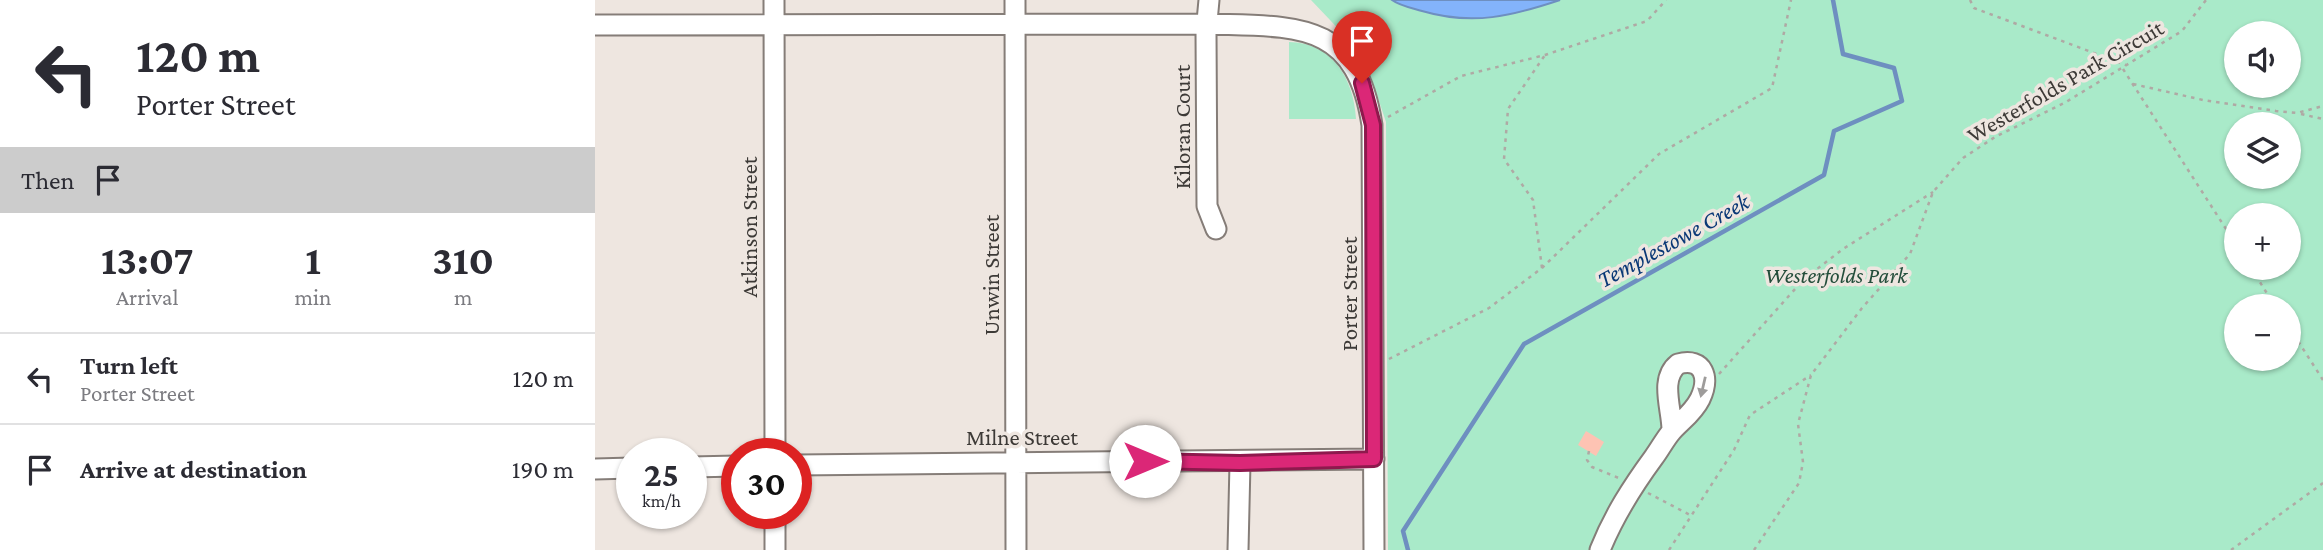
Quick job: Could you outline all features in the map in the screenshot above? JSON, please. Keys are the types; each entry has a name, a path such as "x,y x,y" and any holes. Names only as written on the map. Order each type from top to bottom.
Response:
{"street":[{"name":"Atkinson Street","path":"773,0 775,438"},
{"name":"Unwin Street","path":"1015,0 1016,550"},
{"name":"Kiloran Court","path":"1209,0 1207,206 1216,229"},
{"path":"595,25 1015,22 1208,24"},
{"name":"Porter Street","path":"1208,24 1298,28 1315,34 1336,47 1362,83 1373,125 1374,550"},
{"path":"1600,550 1622,501 1672,430 1691,414 1703,392 1705,374 1700,366 1685,362 1673,368 1667,383 1672,430"},
{"name":"Milne Street","path":"812,465 1016,461 1240,463 1374,459"},
{"path":"1238,550 1240,463"},
{"path":"595,469 616,468"},
{"path":"775,529 775,550"}],"path":[{"path":"1373,125 1461,76 1545,55 1647,21 1666,0"},
{"path":"1374,366 1489,308 1542,268 1659,154 1772,88 1791,0"},
{"path":"1970,0 1974,8 2127,65"},
{"name":"Westerfolds Park Circuit","path":"1754,550 1799,483 1803,462 1798,424 1811,375 1862,308 1910,254 1933,192 1963,158 1995,137 2066,102 2182,31 2206,0"},
{"path":"1542,268 1533,200 1504,159 1509,109 1545,55"},
{"path":"2122,68 2224,226"},
{"path":"2133,84 2203,100 2290,112"},
{"path":"2301,112 2323,106"},
{"path":"2301,114 2323,119"},
{"path":"1703,392 1804,279 1843,249 1933,192"},
{"path":"2301,346 2323,380"},
{"path":"1669,550 1734,450 1750,415 1811,375"},
{"path":"2231,550 2323,483"},
{"path":"1675,507 1692,516"}],"green space":[{"name":"Westerfolds Park","path":"1311,0 1392,0 1531,9 1560,0 2323,0 2323,550 1388,550 1386,122 1371,77 1349,40"},
{"path":"1289,42 1317,48 1338,66 1351,90 1356,119 1289,119"}],"water":[{"path":"1392,0 1560,0 1525,11 1492,17 1458,18 1406,7"}],"building":[{"path":"1586,431 1604,442 1596,456 1578,445"}],"waterway":[{"name":"Templestowe Creek","path":"1408,550 1403,531 1524,344 1824,175 1834,131 1902,101 1894,68 1843,54 1833,0"}],"route":[{"path":"1145,461 1240,463 1374,459 1373,125 1362,83"}]}
